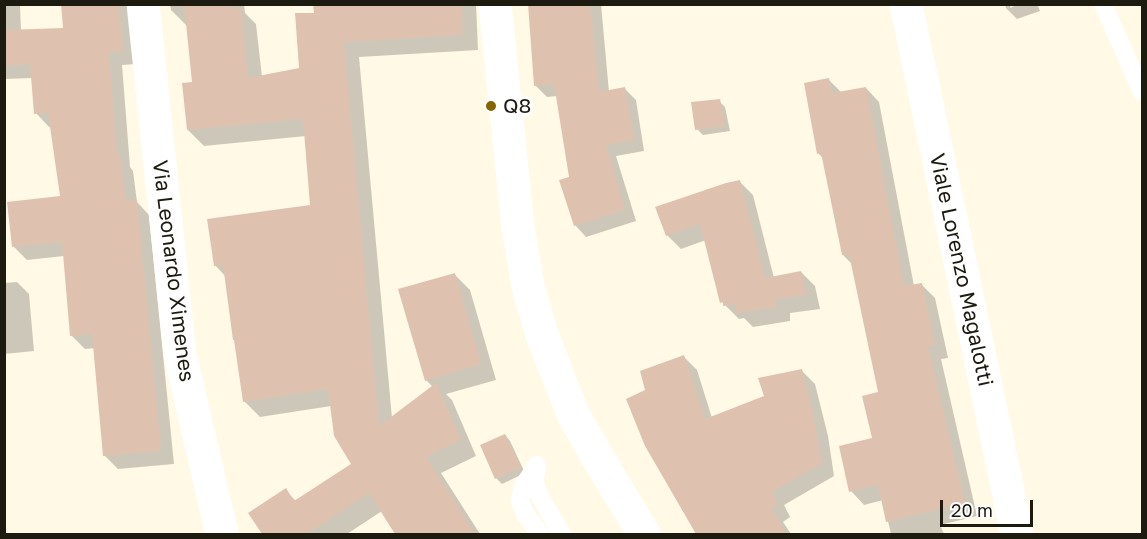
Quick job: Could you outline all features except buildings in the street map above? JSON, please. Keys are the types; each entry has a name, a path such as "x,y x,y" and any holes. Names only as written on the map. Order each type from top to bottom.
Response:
{"street":[{"name":"Via Leonardo Ximenes","path":"143,4 180,354 222,534"},
{"path":"495,4 518,228 531,296 542,334 573,414 644,534"},
{"name":"Viale Lorenzo Magalotti","path":"906,4 1017,534"}],"lane":[{"path":"1103,4 1143,92"},
{"path":"540,534 525,514 520,501 523,486 537,465 536,489 562,534"}],"place":[{"name":"Q8","path":"491,106"}]}
